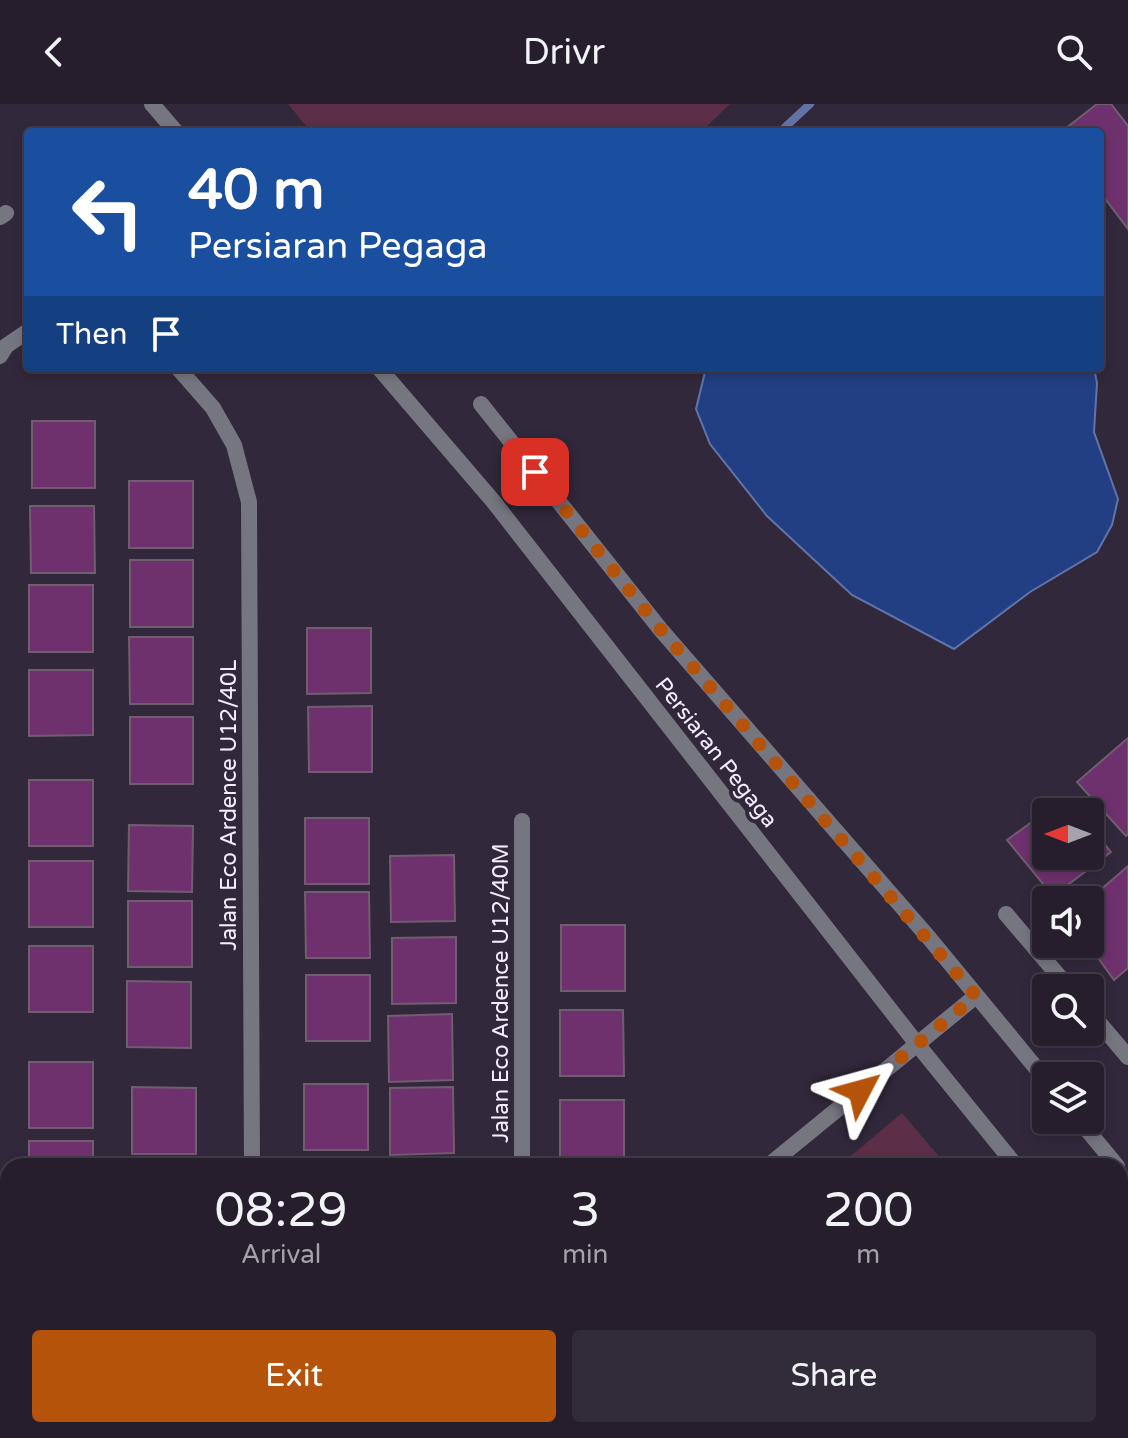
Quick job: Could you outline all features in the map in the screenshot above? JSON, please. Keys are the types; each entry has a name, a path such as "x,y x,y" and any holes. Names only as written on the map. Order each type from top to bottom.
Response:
{"street":[{"path":"152,104 173,128"},
{"path":"0,356 6,346 24,334"},
{"name":"Jalan Eco Ardence U12/40L","path":"182,372 213,408 234,445 249,502 252,1158"},
{"name":"Persiaran Pegaga","path":"382,372 493,501 1010,1158"},
{"name":"Persiaran Pegaga","path":"481,404 661,630 1032,1063"},
{"name":"Jalan Eco Ardence U12/40M","path":"522,821 522,1158"},
{"path":"1006,914 1057,974"},
{"path":"778,1158 976,996"},
{"path":"1104,1029 1128,1057"},
{"path":"1090,1134 1110,1158"}],"shaded area":[{"path":"288,104 730,104 705,128 308,128"},
{"path":"902,1113 940,1158 849,1158"}],"water":[{"path":"705,372 1095,372 1094,432 1118,499 1112,525 1097,552 1030,592 954,649 852,595 767,516 710,444 696,409"}],"building":[{"path":"1097,104 1111,104 1128,126 1128,229 1104,197 1104,128 1066,128"},
{"path":"32,421 95,421 95,488 32,488"},
{"path":"129,481 193,481 193,548 129,548"},
{"path":"30,506 94,506 95,573 31,573"},
{"path":"130,560 193,560 193,627 130,627"},
{"path":"29,585 93,585 93,652 29,652"},
{"path":"307,628 371,628 371,693 307,694"},
{"path":"129,637 193,637 193,704 130,704"},
{"path":"29,670 93,670 93,735 29,736"},
{"path":"372,706 372,772 309,772 308,707"},
{"path":"130,717 193,717 193,784 130,784"},
{"path":"1128,738 1126,836 1104,812 1104,798 1092,798 1077,782"},
{"path":"29,780 93,780 93,846 29,846"},
{"path":"305,818 369,818 369,884 305,884"},
{"path":"1032,822 1032,870 1087,870 1066,886 1045,886 1007,840"},
{"path":"129,825 193,826 192,892 128,891"},
{"path":"1104,843 1111,852 1104,857"},
{"path":"454,855 455,921 391,922 390,856"},
{"path":"29,861 93,861 93,927 29,927"},
{"path":"1128,866 1128,968 1114,980 1098,958 1104,958 1104,887"},
{"path":"305,892 369,892 370,958 306,958"},
{"path":"128,901 192,901 192,967 128,967"},
{"path":"561,925 625,925 625,991 561,991"},
{"path":"456,937 456,1003 392,1004 392,938"},
{"path":"29,946 93,946 93,1012 29,1012"},
{"path":"306,975 370,975 370,1041 306,1041"},
{"path":"127,981 191,982 191,1048 127,1047"},
{"path":"560,1010 623,1010 624,1076 560,1076"},
{"path":"452,1014 453,1080 389,1082 388,1016"},
{"path":"29,1062 93,1062 93,1128 29,1128"},
{"path":"304,1084 368,1084 368,1150 304,1150"},
{"path":"132,1087 196,1088 196,1154 132,1154"},
{"path":"453,1087 454,1153 390,1155 390,1088"},
{"path":"560,1100 624,1100 624,1158 560,1158"},
{"path":"29,1141 93,1141 93,1158 29,1158"}],"waterway":[{"path":"784,128 810,104"}],"route":[{"path":"535,472 661,630 976,996 860,1091"}]}
